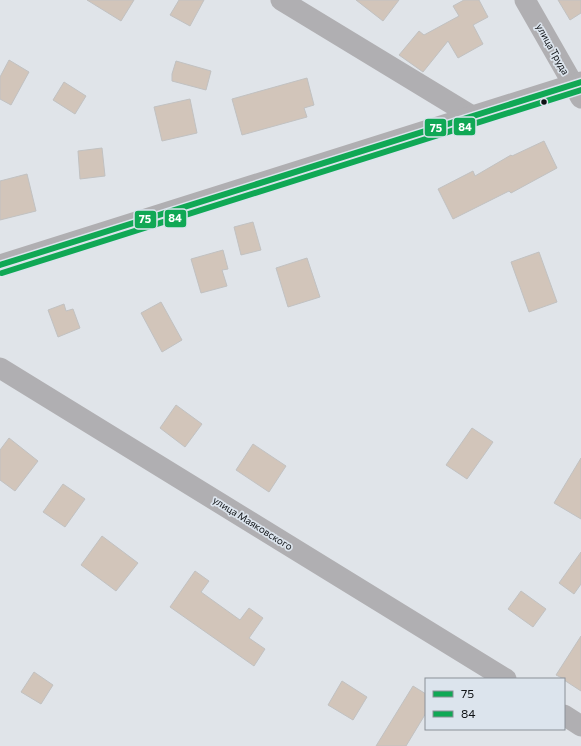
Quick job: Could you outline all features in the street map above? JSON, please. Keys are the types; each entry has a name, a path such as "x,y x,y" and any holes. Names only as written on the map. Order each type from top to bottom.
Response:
{"street":[{"path":"281,0 472,116"},
{"name":"улица Труда","path":"525,0 578,88"},
{"path":"0,264 472,116 578,88"},
{"name":"улица Маяковского","path":"0,368 504,678"},
{"path":"565,716 581,726"}],"building":[{"path":"87,0 134,0 121,21"},
{"path":"179,0 204,0 190,26 170,15"},
{"path":"356,0 399,0 383,21"},
{"path":"464,0 479,0 488,17 473,25 483,44 458,58 448,41 423,72 399,55 419,31 424,35 459,16 453,6"},
{"path":"558,0 581,0 581,13 570,20"},
{"path":"9,60 29,72 11,105 0,99 0,77"},
{"path":"176,61 211,71 206,90 172,81 172,74"},
{"path":"307,78 314,105 304,108 307,117 242,135 232,99"},
{"path":"64,82 86,96 75,114 53,100"},
{"path":"190,99 197,133 162,141 154,107"},
{"path":"544,141 557,168 511,193 509,191 453,219 438,189 473,171 475,176 511,155 512,156"},
{"path":"102,148 105,176 80,179 78,151"},
{"path":"27,174 36,211 0,220 0,181"},
{"path":"253,222 261,250 241,255 234,227"},
{"path":"223,250 228,269 222,270 227,286 201,293 191,259"},
{"path":"539,252 557,302 529,312 511,262"},
{"path":"307,258 320,297 288,307 276,268"},
{"path":"161,302 182,340 162,352 141,313"},
{"path":"64,304 66,311 73,309 80,328 58,337 48,310"},
{"path":"176,405 202,424 185,447 160,428"},
{"path":"472,428 493,442 467,479 446,465"},
{"path":"9,438 38,461 15,491 0,480 0,450"},
{"path":"253,444 286,466 269,492 236,470"},
{"path":"581,458 581,519 554,503"},
{"path":"63,484 85,499 65,527 43,512"},
{"path":"102,536 138,563 116,591 81,565"},
{"path":"581,552 581,584 574,594 559,583"},
{"path":"195,571 209,581 201,592 240,620 249,608 263,618 249,638 265,649 254,666 170,607"},
{"path":"521,591 546,609 533,627 508,609"},
{"path":"581,636 581,691 565,681 565,678 556,675"},
{"path":"34,672 53,685 41,704 21,692"},
{"path":"342,681 367,697 353,720 328,705"},
{"path":"413,686 425,693 425,715 406,746 376,746"}],"transit line":[{"name":"75","path":"0,265 581,82"},
{"name":"84","path":"2,273 581,90"}]}
